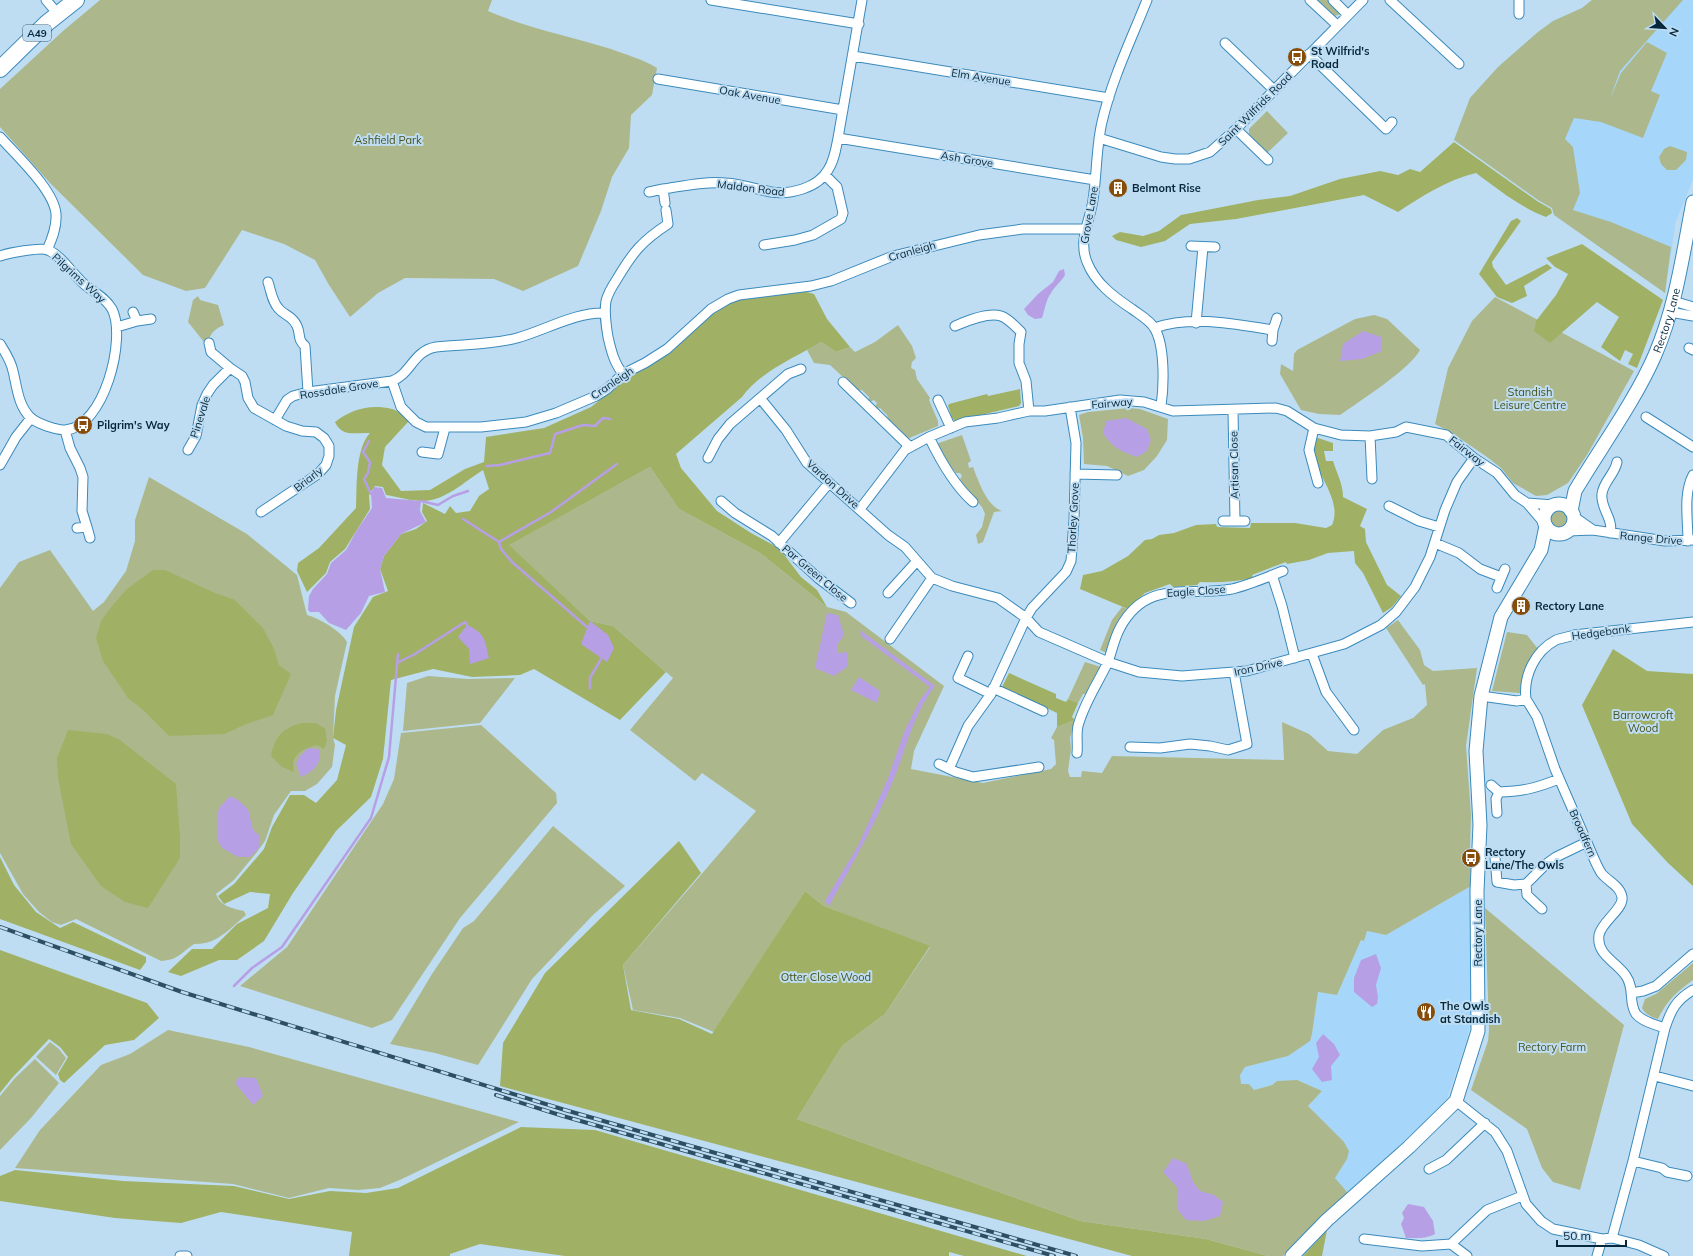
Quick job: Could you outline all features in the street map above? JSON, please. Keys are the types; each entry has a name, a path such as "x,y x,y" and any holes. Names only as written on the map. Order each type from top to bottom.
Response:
{"highway":[{"name":"A49","path":"0,69 58,14 76,0"}],"main road":[{"name":"Rectory Lane","path":"1572,514 1576,491 1638,388 1655,356 1671,306 1693,202"},
{"name":"Rectory Lane","path":"1555,505 1576,491"},
{"path":"1555,505 1565,506 1572,514 1573,524 1566,532 1560,534 1552,532 1545,525 1544,519 1547,511 1555,505"},
{"name":"Rectory Lane","path":"1292,1256 1327,1220 1409,1147 1456,1101 1478,1031 1477,891 1480,825 1476,751 1481,696 1501,617 1541,550 1545,525"},
{"name":"Rectory Lane","path":"1541,550 1566,532"}],"street":[{"path":"46,0 58,14"},
{"path":"711,0 859,24"},
{"path":"764,245 814,235 841,219 843,212 837,187 825,175 833,159 838,138 862,0"},
{"name":"Grove Lane","path":"1147,0 1122,61 1109,98 1099,138 1093,202 1085,229 1083,244 1085,256 1095,277 1115,298 1147,320 1155,328"},
{"path":"1310,0 1337,25"},
{"path":"1332,0 1348,15"},
{"name":"Saint Wilfrids Road","path":"1099,138 1161,157 1175,159 1189,159 1210,152 1236,129 1363,0"},
{"path":"1390,0 1459,64"},
{"path":"1519,0 1519,14"},
{"path":"1225,43 1274,90"},
{"path":"1309,54 1386,129 1392,122"},
{"name":"Elm Avenue","path":"853,56 1109,98"},
{"name":"Oak Avenue","path":"658,79 842,110"},
{"path":"1236,129 1268,160"},
{"name":"Pilgrims Way","path":"0,138 49,192 56,214 55,231 47,250"},
{"name":"Ash Grove","path":"838,138 1095,180"},
{"name":"Maldon Road","path":"649,192 714,182 783,193 803,189 825,175"},
{"path":"622,374 617,367 610,348 605,313 606,300 610,290 630,258 650,236 672,223 665,207 663,189"},
{"name":"Cranleigh","path":"392,381 401,407 416,422 426,427 445,428 497,426 537,419 562,411 596,396 622,374 652,359 667,349 711,309 728,298 739,295 811,286 831,281 893,256 979,235 1023,229 1085,229"},
{"path":"1191,246 1216,247"},
{"path":"1196,322 1203,247"},
{"name":"Pilgrims Way","path":"0,256 22,251 47,250 60,260 82,284 98,293 112,309 117,327 114,356 103,397 93,413 79,426 65,430"},
{"path":"268,282 275,304 279,310 291,317 297,327 300,341 305,346 308,392"},
{"path":"1671,306 1693,307"},
{"path":"1671,306 1693,316"},
{"path":"133,312 137,321"},
{"path":"392,381 403,374 421,353 431,348 506,340 529,334 579,316 605,313"},
{"path":"955,326 970,319 994,315 1001,316 1008,320 1021,332 1019,344 1019,364 1026,381 1029,411"},
{"path":"1272,341 1273,330 1277,318"},
{"path":"117,327 137,321 151,319"},
{"path":"1160,406 1162,393 1160,344 1155,328 1180,321 1220,322 1273,330"},
{"path":"0,344 13,370 22,405 31,418 46,426 65,430 70,448 83,476 82,528 90,538"},
{"name":"Briarly","path":"209,350 244,379 248,398 251,405 257,410 292,429 316,432 324,438 328,446 329,456 326,465 318,474 270,501 261,512"},
{"name":"Pinevale","path":"188,450 196,436 202,405 207,394 213,385 230,368"},
{"path":"708,458 718,439 730,424 788,374 801,369"},
{"name":"Rossdale Grove","path":"275,420 281,409 290,398 308,392 392,381"},
{"path":"843,382 910,447"},
{"name":"Vardon Drive","path":"760,398 786,430 807,463 905,547 932,578 952,586 998,598 1026,618"},
{"path":"938,400 951,428"},
{"name":"Fairway","path":"860,509 905,450 929,437 965,422 998,418 1029,411 1120,400 1134,400 1160,406 1172,411 1276,408 1287,411 1314,428 1341,435 1370,436 1396,432 1406,427 1446,435 1474,458 1497,473 1515,495 1527,504 1545,525"},
{"name":"Thorley Grove","path":"949,769 968,726 992,691 1026,618 1032,608 1066,572 1071,561 1074,520 1076,443 1070,407"},
{"name":"Artisan Close","path":"1233,410 1235,521"},
{"path":"1646,417 1693,447"},
{"path":"0,465 16,436 31,418"},
{"path":"422,452 438,454 445,428"},
{"path":"1314,428 1309,450 1318,483"},
{"path":"1370,436 1372,479"},
{"path":"929,437 939,457 966,496 973,502"},
{"name":"Iron Drive","path":"1026,618 1039,632 1108,662 1139,672 1175,676 1247,671 1344,644 1381,625 1396,612 1415,587 1435,543 1439,527 1457,482 1474,458"},
{"name":"Range Drive","path":"1610,534 1611,523 1602,503 1602,494 1604,487 1616,470 1617,462"},
{"name":"Thorley Grove","path":"1075,474 1117,475"},
{"path":"1690,541 1687,500 1689,482 1693,475"},
{"name":"Par Green Close","path":"779,543 829,482"},
{"name":"Par Green Close","path":"721,501 735,513 779,543 818,578 851,603"},
{"path":"1527,504 1555,505"},
{"path":"1389,506 1420,521 1439,527"},
{"name":"Range Drive","path":"1572,514 1593,530"},
{"path":"1223,521 1244,521"},
{"name":"Range Drive","path":"1566,532 1593,530 1610,534 1665,541 1690,541"},
{"path":"1435,543 1459,553 1480,569 1503,573 1497,588"},
{"path":"888,593 917,561"},
{"name":"Eagle Close","path":"1077,753 1078,727 1085,707 1108,662 1120,627 1134,610 1153,597 1173,591 1232,589 1283,571"},
{"path":"1272,575 1282,606 1295,658"},
{"path":"890,639 932,578"},
{"name":"Hedgebank","path":"1526,699 1525,690 1529,670 1544,648 1556,640 1574,635 1693,622"},
{"path":"1312,654 1326,692 1354,730"},
{"path":"968,656 958,678 1043,712"},
{"path":"1130,747 1160,748 1190,744 1228,750 1247,744 1234,672"},
{"path":"1481,696 1517,701 1526,699"},
{"name":"Broadfern","path":"1526,699 1537,717 1559,779 1601,873 1619,889 1622,898 1619,907 1604,925 1599,934 1599,944 1603,954 1625,975 1631,984 1632,1007 1636,1015 1647,1022 1666,1028"},
{"path":"939,764 949,769 974,777 1039,767"},
{"path":"1491,785 1499,792 1519,791 1535,789 1559,779"},
{"path":"1497,813 1496,799 1499,792"},
{"path":"1495,857 1498,882 1514,885 1526,884 1545,865 1556,857 1587,842"},
{"path":"1526,884 1527,895 1542,909"},
{"path":"1631,993 1643,991 1656,986 1693,954"},
{"path":"1612,1238 1633,1162 1670,1012 1682,996 1693,990"},
{"path":"1655,1076 1693,1086"},
{"path":"1456,1101 1485,1122 1495,1132 1507,1151 1526,1204 1541,1221 1553,1229 1602,1239 1612,1238 1639,1245 1664,1256"},
{"path":"1429,1169 1446,1160 1485,1122"},
{"path":"1633,1162 1662,1168 1667,1172 1687,1176"},
{"path":"1364,1239 1422,1246 1451,1244 1487,1210 1522,1196"},
{"path":"1597,1256 1602,1239"},
{"path":"1451,1244 1467,1256"},
{"path":"180,1256 187,1256"}],"shaded area":[{"path":"1592,0 1693,0 1693,180 1676,221 1665,293 1554,215 1552,208 1538,200 1454,140 1470,98 1498,67 1553,21 1582,8"},
{"path":"1064,269 1065,275 1049,296 1042,318 1035,319 1028,315 1024,309 1038,294 1053,282 1059,271"},
{"path":"1363,331 1381,337 1382,351 1362,359 1340,361 1343,344"},
{"path":"1126,418 1147,429 1151,440 1147,451 1137,457 1117,448 1103,433 1106,421"},
{"path":"374,487 382,488 386,498 421,501 420,511 426,522 401,534 384,556 380,569 385,592 369,596 361,613 346,630 329,623 319,612 310,612 308,610 309,596 313,589 327,574 331,563 346,550 372,508 371,494"},
{"path":"827,613 838,615 844,635 837,645 838,653 848,652 847,667 834,676 815,668"},
{"path":"590,621 608,635 614,648 607,662 581,644"},
{"path":"467,625 481,634 489,658 470,664 469,649 458,637"},
{"path":"860,630 935,686 927,697 915,720 893,781 879,813 829,906 825,901 859,844 888,778 905,730 920,700 930,687 861,636"},
{"path":"859,677 880,691 877,703 851,690"},
{"path":"308,748 319,749 320,759 313,770 301,777 296,764 300,756"},
{"path":"230,796 238,800 248,809 253,830 260,836 259,848 250,857 238,857 222,848 217,839 217,816 219,808"},
{"path":"1471,886 1471,1020 1467,1040 1447,1099 1445,1103 1348,1193 1335,1179 1344,1142 1308,1106 1322,1091 1277,1081 1272,1085 1254,1090 1241,1084 1239,1075 1245,1067 1260,1063 1310,1041 1318,992 1337,995 1361,940 1364,940 1367,931 1386,935"},
{"path":"1376,954 1381,968 1376,985 1378,997 1377,1004 1372,1007 1354,992 1354,978 1361,960"},
{"path":"1323,1034 1334,1044 1340,1055 1331,1066 1332,1080 1322,1082 1312,1069 1319,1057 1316,1043"},
{"path":"239,1077 256,1078 263,1096 253,1105 235,1083"},
{"path":"1173,1158 1187,1164 1193,1182 1200,1191 1214,1195 1223,1202 1220,1216 1204,1221 1186,1220 1178,1210 1177,1187 1163,1172"},
{"path":"1408,1204 1424,1207 1433,1221 1435,1234 1417,1238 1406,1238 1401,1224 1404,1218 1402,1213"}],"green space":[{"name":"Ashfield Park","path":"100,0 492,0 488,11 533,27 611,49 657,68 652,95 631,115 629,148 612,177 601,211 578,266 523,291 494,279 405,278 378,293 350,317 315,260 284,244 242,230 205,288 186,291 143,275 50,183 0,127 0,89 63,31"},
{"path":"1317,0 1330,0 1340,10 1340,14 1335,16"},
{"path":"1592,0 1683,0 1620,71 1610,99 1621,73 1647,42 1667,53 1651,91 1660,95 1643,138 1601,122 1574,118 1565,139 1573,147 1580,193 1573,210 1611,222 1671,247 1665,293 1554,215 1552,208 1538,200 1454,140 1470,98 1498,67 1553,21 1582,8"},
{"path":"1267,111 1288,133 1267,153 1249,134 1249,129"},
{"path":"1454,142 1537,201 1551,209 1552,213 1546,217 1536,213 1510,198 1476,173 1445,184 1398,212 1364,195 1236,219 1190,224 1165,241 1141,247 1116,240 1112,236 1120,232 1143,236 1159,231 1181,215 1258,200 1290,196 1340,179 1380,171 1398,175 1410,169 1420,172"},
{"path":"1670,146 1687,152 1686,160 1676,170 1667,170 1661,164 1659,157 1664,149"},
{"path":"1517,218 1521,221 1492,262 1493,267 1506,285 1547,264 1552,268 1524,286 1527,296 1512,303 1497,297 1479,274 1511,221"},
{"path":"1582,244 1663,300 1637,368 1628,364 1633,354 1625,350 1620,361 1601,347 1619,317 1597,302 1550,343 1534,331 1536,321 1556,295 1568,274 1555,267 1546,258"},
{"path":"799,290 814,294 827,319 850,347 836,352 821,342 778,366 758,380 742,397 676,454 681,468 717,511 751,533 779,548 801,577 817,590 827,607 760,553 679,509 650,467 509,545 590,621 613,626 666,672 620,720 534,669 520,675 472,677 433,669 391,680 383,759 371,797 336,831 293,893 264,941 237,960 219,960 181,976 168,972 192,949 212,949 237,924 268,908 270,894 250,892 224,904 218,896 234,884 264,849 272,827 290,795 304,795 316,803 337,780 346,745 333,738 336,710 354,627 373,597 388,591 380,569 384,556 401,534 416,529 427,521 422,512 423,503 445,514 450,506 456,513 470,511 479,496 489,489 483,470 454,490 439,498 431,500 414,500 386,495 383,487 375,486 369,495 370,509 345,549 330,562 326,573 307,592 297,571 298,563 319,548 356,508 359,458 365,440 370,433 345,432 338,427 335,422 348,414 369,407 392,409 400,413 408,419 408,422 385,447 382,465 401,491 430,490 465,469 484,462 486,437 544,428 591,407 625,380 670,352 716,309 732,301 766,294"},
{"path":"198,296 200,300 218,305 224,325 215,330 209,339 204,342 188,322 193,300"},
{"name":"Standish Leisure Centre","path":"1495,297 1634,371 1587,455 1568,483 1547,495 1536,496 1513,483 1501,468 1487,457 1452,433 1435,424 1448,368 1472,321"},
{"path":"1374,315 1387,319 1420,350 1415,358 1396,375 1340,415 1319,414 1301,410 1280,374 1281,364 1293,371 1294,354 1297,350 1355,319"},
{"path":"898,325 912,346 916,358 912,362 911,368 915,370 917,379 930,398 929,400 938,421 938,426 907,439 889,422 887,415 880,408 877,409 875,407 877,403 874,400 869,402 869,397 862,390 858,391 830,365 814,363 807,350 821,342 836,352 850,347 855,352 875,342"},
{"path":"1020,389 1021,403 1019,406 955,421 952,418 948,406 949,404 987,394 988,396"},
{"path":"1129,408 1140,409 1168,419 1167,440 1157,456 1144,470 1128,476 1107,466 1084,464 1083,438 1079,415 1088,412"},
{"path":"962,435 971,461 968,463 969,468 973,467 987,498 996,508 1002,511 994,512 983,542 978,544 976,535 982,527 985,514 982,507 968,492 960,479 962,476 960,473 956,473 941,455 936,444"},
{"path":"1315,437 1333,443 1333,451 1324,451 1326,461 1333,461 1341,483 1343,497 1367,509 1360,526 1365,529 1366,542 1387,585 1401,596 1392,607 1383,613 1363,573 1355,563 1354,551 1328,553 1309,560 1287,564 1286,562 1252,575 1253,578 1226,582 1200,582 1197,585 1173,587 1170,584 1145,593 1128,609 1080,589 1083,575 1102,571 1128,556 1145,540 1152,539 1159,535 1174,533 1196,525 1216,524 1217,527 1250,528 1251,523 1295,523 1326,528 1332,525 1334,506 1314,458 1312,445"},
{"path":"650,467 679,509 760,553 827,607 846,612 944,686 914,751 911,769 983,783 1051,769 1056,764 1054,740 1051,738 1057,727 1075,720 1070,738 1071,749 1068,771 1070,777 1081,777 1082,771 1102,773 1112,756 1284,760 1282,722 1309,734 1328,751 1357,754 1383,730 1413,718 1427,705 1425,684 1423,685 1386,628 1398,620 1420,650 1424,665 1433,671 1477,668 1466,746 1471,815 1471,886 1386,935 1367,931 1364,941 1361,940 1337,995 1318,992 1310,1041 1288,1056 1245,1067 1240,1075 1241,1084 1249,1084 1254,1090 1272,1085 1277,1081 1297,1080 1322,1091 1308,1106 1344,1142 1349,1151 1347,1159 1335,1178 1348,1193 1283,1256 1268,1256 1206,1239 1080,1221 797,1119 842,1046 885,1014 930,947 824,906 805,891 714,1032 680,1018 633,1010 623,965 756,811 702,773 695,781 630,730 673,678 613,626 590,621 508,545"},
{"path":"149,477 247,534 297,575 307,615 329,626 340,634 347,642 335,696 333,738 335,745 332,767 317,784 305,791 291,791 274,815 265,841 257,852 234,880 216,894 221,902 231,908 244,911 246,915 228,931 216,939 202,944 194,944 175,958 161,961 76,919 61,925 52,922 39,912 23,894 0,853 0,588 19,562 50,550 93,611 104,602 126,571 135,541 135,520"},
{"path":"1559,511 1565,513 1567,519 1565,525 1559,527 1553,525 1551,519 1553,513"},
{"path":"153,570 165,570 215,593 235,600 263,628 274,649 279,665 291,674 273,715 244,725 225,734 169,736 142,709 128,698 103,661 96,638 101,621 112,606 127,589"},
{"path":"1122,607 1128,609 1117,624 1107,653 1100,650 1112,620"},
{"path":"1507,632 1527,635 1538,649 1526,668 1521,683 1520,693 1492,691"},
{"name":"Barrowcroft Wood","path":"1613,649 1647,671 1693,674 1693,886 1668,863 1632,824 1582,705"},
{"path":"1085,662 1101,667 1087,694 1083,694 1078,703 1068,699"},
{"path":"1009,673 1056,694 1056,698 1066,702 1068,699 1078,703 1072,717 1075,720 1057,727 1057,713 1002,687"},
{"path":"428,676 468,679 515,678 480,723 403,731 407,683"},
{"path":"301,723 315,723 325,728 327,741 324,749 317,745 307,748 299,753 294,761 294,772 282,767 271,756 277,738 280,734"},
{"path":"481,725 556,793 557,803 460,918 392,1020 372,1028 240,986 287,947 383,804 394,779 401,733"},
{"path":"68,730 107,734 120,740 176,784 180,858 148,908 125,902 101,886 71,844 58,778 57,758"},
{"path":"553,826 625,886 592,916 532,979 478,1065 435,1053 390,1044 432,974 463,928 474,921"},
{"name":"Otter Close Wood","path":"679,841 701,873 623,965 631,1010 679,1019 712,1034 805,891 824,906 930,946 885,1014 842,1046 797,1119 1080,1221 1206,1239 1268,1256 1132,1256 500,1086 503,1043 545,973"},
{"path":"0,857 14,885 36,912 60,928 73,922 146,957 146,962 140,970 0,919"},
{"name":"Rectory Farm","path":"1485,908 1624,1025 1580,1190 1553,1182 1542,1168 1527,1129 1471,1090 1488,1041 1489,1030"},
{"path":"0,950 147,1003 159,1018 134,1040 105,1045 64,1083 60,1080 58,1074 68,1057 60,1047 49,1039 0,1093"},
{"path":"1693,963 1693,980 1673,997 1665,1006 1658,1019 1645,1012 1642,1008 1645,999 1656,994"},
{"path":"168,1030 249,1047 519,1122 402,1179 380,1188 358,1190 329,1188 289,1198 233,1184 15,1168 40,1130 101,1065 130,1054"},
{"path":"50,1042 59,1049 66,1058 56,1075 36,1057"},
{"path":"35,1059 59,1083 31,1118 0,1150 0,1096 15,1078"},
{"path":"521,1127 595,1130 1027,1256 964,1256 949,1252 949,1256 565,1256 480,1244 450,1254 450,1256 349,1256 352,1232 221,1212 181,1223 115,1218 0,1201 0,1176 15,1170 123,1181 234,1186 289,1199 330,1191 366,1193 398,1188"},
{"path":"1327,1230 1322,1256 1303,1256"}],"waterway":[{"path":"487,466 500,465 550,453 555,434 583,425 595,426 603,418 610,419"},
{"path":"369,441 363,452 370,462 368,473 364,479 371,494"},
{"path":"463,519 499,542 551,512 617,464"},
{"path":"421,501 438,505 453,496 468,491"},
{"path":"499,542 501,549 512,562 587,627"},
{"path":"397,663 415,654 465,622 467,625"},
{"path":"234,986 252,968 282,947 371,818 389,757 398,654"},
{"path":"590,688 590,678 601,659"}],"railway":[{"path":"0,927 182,992 565,1110 1076,1256"},
{"path":"496,1095 563,1116 1054,1256"}],"place":[{"name":"St Wilfrid's Road","path":"1297,57"},
{"name":"Belmont Rise","path":"1118,188"},
{"name":"Pilgrim's Way","path":"83,425"},
{"name":"Rectory Lane","path":"1521,606"},
{"name":"Rectory Lane/The Owls","path":"1471,858"},
{"name":"The Owls at Standish","path":"1426,1012"}]}
